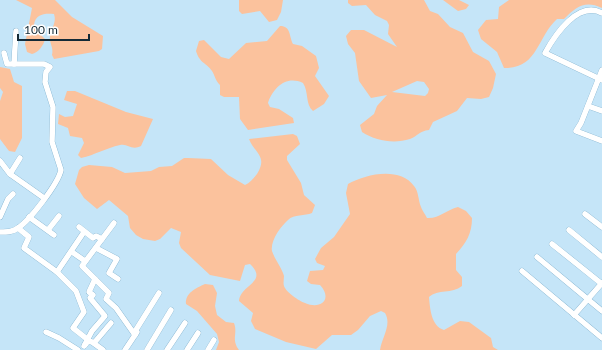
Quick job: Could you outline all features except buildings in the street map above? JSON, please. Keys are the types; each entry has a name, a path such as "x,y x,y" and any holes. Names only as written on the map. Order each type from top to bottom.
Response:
{"street":[{"path":"600,79 545,53 557,32 580,10 591,8 602,14"},
{"path":"14,64 16,31"},
{"path":"0,232 12,231 18,228 30,217 54,186 61,170 52,142 53,107 45,82 46,72 50,66 44,64 6,64 2,52 14,53"},
{"path":"602,70 600,79 576,131 602,141"},
{"path":"588,106 602,112"},
{"path":"10,174 20,158"},
{"path":"0,161 10,174 44,198"},
{"path":"0,217 8,200 13,194"},
{"path":"586,214 602,227"},
{"path":"48,230 60,216"},
{"path":"30,217 54,235"},
{"path":"114,223 82,267 109,293 106,299 116,308 134,334"},
{"path":"79,227 93,238 96,236 102,239"},
{"path":"18,228 29,237 24,248 58,272 76,291 84,312 73,328 87,339"},
{"path":"569,230 602,257"},
{"path":"58,272 84,232"},
{"path":"552,244 602,283 574,315"},
{"path":"96,248 117,260 109,274 118,279"},
{"path":"72,252 85,261"},
{"path":"537,257 602,311"},
{"path":"522,271 602,338"},
{"path":"83,348 87,339 105,316 90,298 93,295 89,292 95,279"},
{"path":"125,350 159,293"},
{"path":"147,350 170,310"},
{"path":"94,343 111,323"},
{"path":"167,350 184,323"},
{"path":"134,334 142,324"},
{"path":"46,332 78,350"},
{"path":"189,350 198,333"},
{"path":"208,350 214,340"},
{"path":"83,348 88,341 94,343 103,350"}],"shaded area":[{"path":"16,0 55,0 72,17 103,36 102,49 99,51 54,59 50,39 55,17 54,14 47,14 38,16 34,25 36,30 45,39 43,44 32,54 27,52 25,44 32,8"},
{"path":"239,0 283,0 281,12 277,20 269,22 260,11 242,14 239,11"},
{"path":"348,0 424,0 430,11 438,14 450,27 463,33 473,52 489,61 496,74 493,88 489,97 481,99 467,98 457,111 433,122 429,130 423,131 413,138 404,141 385,141 373,138 362,132 360,125 374,114 377,106 387,95 371,98 359,81 355,53 348,44 346,36 351,30 364,30 397,47 388,34 389,25 387,21 375,15 366,5 352,6 348,3","holes":["417,81 424,82 429,89 425,96 392,92"]},
{"path":"443,0 459,0 469,5 466,9 458,11"},
{"path":"509,0 602,0 602,8 591,5 581,6 564,19 557,19 550,26 536,51 530,58 524,63 515,67 504,68 497,52 481,39 478,30 486,20 498,19 499,7"},
{"path":"280,26 284,26 288,30 293,44 302,46 316,56 319,68 315,76 329,96 324,104 313,111 309,105 303,83 291,81 281,84 273,92 268,103 270,107 279,109 293,118 294,123 248,130 240,119 239,97 224,97 220,95 220,85 212,71 201,61 196,51 199,41 204,40 221,57 229,59 246,43 267,41"},
{"path":"0,67 10,69 14,82 22,86 22,138 15,152 9,151 0,139 0,101 3,92 0,88"},
{"path":"67,91 75,91 126,112 153,119 141,146 135,148 120,145 81,158 78,155 84,143 82,138 70,136 68,128 58,124 59,114 65,117 73,116 77,104 64,100"},
{"path":"293,134 297,136 300,144 287,156 287,160 301,183 304,195 315,205 312,213 290,218 282,226 274,238 272,251 283,273 284,285 287,291 299,300 311,305 320,304 323,302 325,299 324,290 320,285 311,284 307,281 310,271 323,270 325,266 317,263 315,259 321,248 334,237 350,214 346,193 348,184 355,180 373,175 391,174 400,176 408,180 416,188 419,202 427,218 439,216 458,207 466,211 472,218 468,238 456,254 456,270 462,277 462,286 454,290 437,293 429,297 431,311 436,325 440,328 444,330 460,321 469,322 491,338 493,347 498,350 380,350 387,327 387,318 385,313 381,311 370,316 358,330 351,335 332,335 316,349 286,342 255,329 251,321 253,313 239,301 244,291 255,279 255,270 250,264 245,265 240,281 210,275 181,248 179,243 181,232 171,228 160,239 155,241 143,239 136,235 130,228 128,216 109,200 97,209 84,198 75,184 79,170 82,167 89,165 112,167 125,173 151,171 159,167 172,166 184,158 188,158 211,159 228,175 245,185 257,174 261,163 259,155 249,139"},
{"path":"205,284 213,285 217,293 215,306 217,315 226,322 234,323 235,343 239,350 216,350 219,342 217,334 197,311 186,304 189,294"}]}
